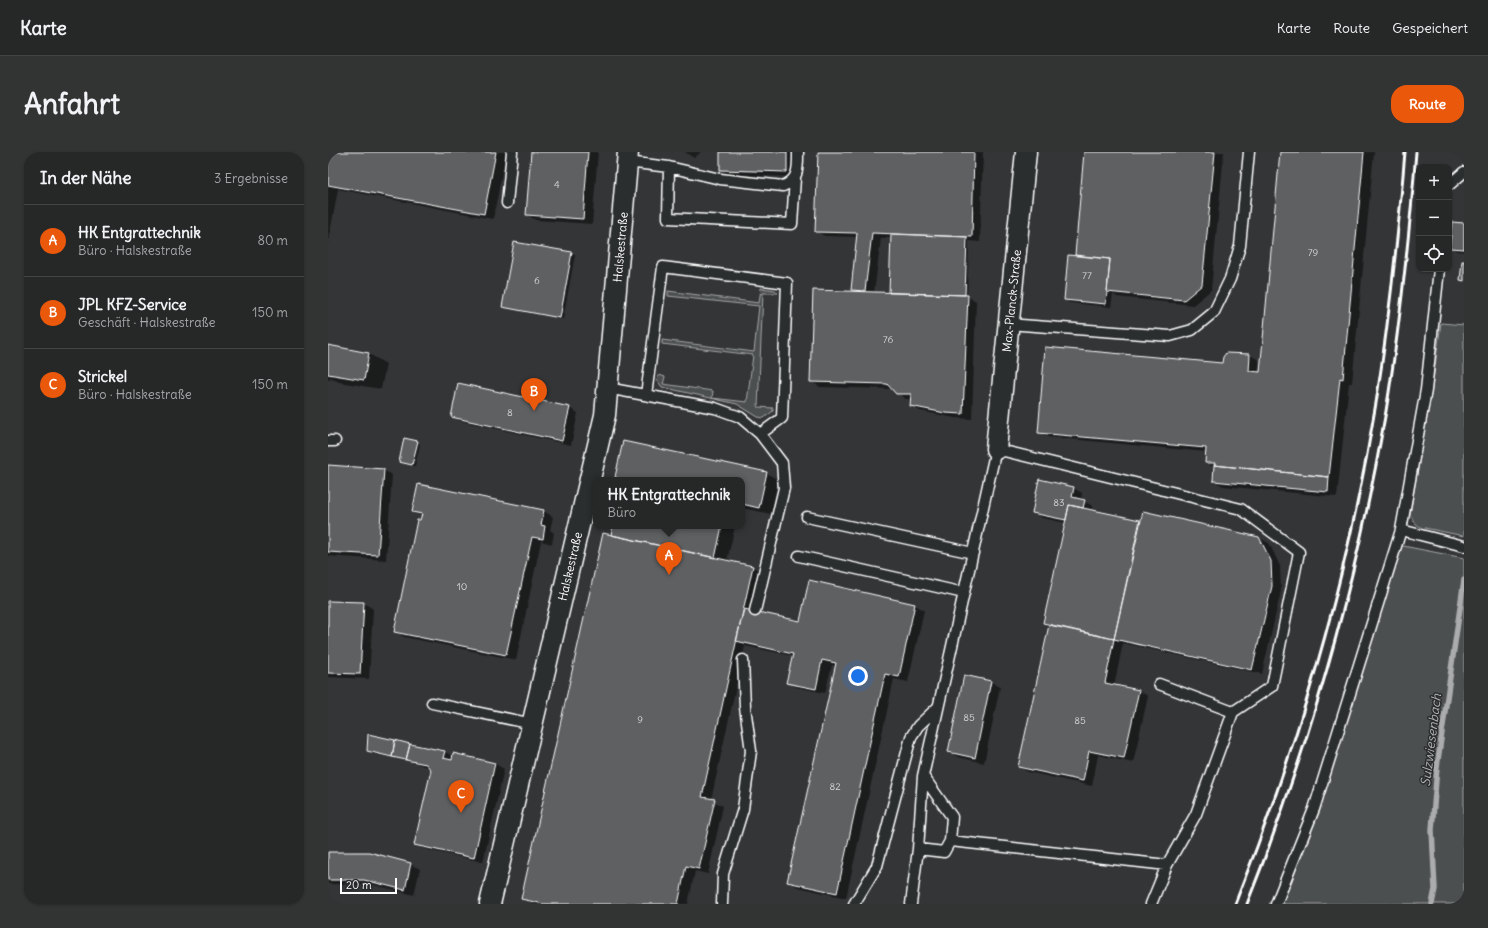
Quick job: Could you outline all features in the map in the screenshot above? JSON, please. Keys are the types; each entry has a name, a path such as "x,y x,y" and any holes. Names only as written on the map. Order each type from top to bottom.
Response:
{"street":[{"name":"Max-Planck-Straße","path":"996,449 1026,152"},
{"name":"Halskestraße","path":"490,904 603,423 628,157"}],"lane":[{"path":"507,203 512,152"},
{"path":"669,167 668,218 792,224 798,152"},
{"path":"1009,324 1170,336 1192,330 1214,312 1230,279 1240,246 1249,152"},
{"path":"628,157 720,179 783,186 790,183 795,178"},
{"path":"1452,182 1464,172"},
{"path":"646,395 663,267 787,284 782,418 760,434"},
{"path":"1276,904 1314,809 1401,530 1426,390 1439,272"},
{"path":"607,388 715,408 740,417 760,434 782,463 784,488 755,611"},
{"path":"911,904 918,849 923,776 996,449 1241,509 1299,552 1272,686 1233,712 1196,814 1167,865 1151,904"},
{"path":"807,517 973,552"},
{"path":"1401,530 1464,546"},
{"path":"799,556 964,593"},
{"path":"722,904 723,874 743,809 751,751 745,707 744,660"},
{"path":"1159,684 1233,712"},
{"path":"432,703 533,724"},
{"path":"854,904 877,866 912,736 918,726 937,708"},
{"path":"918,849 944,852 950,841 952,817 923,776"},
{"path":"950,841 1167,865"}],"shaded area":[{"path":"761,288 775,290 778,293 763,293 758,407 773,408 773,411 764,418 758,417 737,404 662,387 657,380 659,375 665,377 663,384 713,391 712,398 747,402 753,355 662,344 662,340 754,352 759,306 668,296 668,291 759,303"},
{"path":"1441,323 1464,325 1464,536 1420,527 1414,522 1410,514 1432,388"},
{"path":"1393,544 1464,558 1464,904 1277,904 1315,810"}],"building":[{"path":"328,152 496,152 484,214 328,185"},
{"path":"531,152 588,152 583,219 526,215"},
{"path":"720,152 787,152 787,172 720,170"},
{"path":"818,152 974,152 972,237 872,233 865,291 851,290 857,233 815,232"},
{"path":"1084,152 1215,152 1202,285 1184,300 1107,292 1110,259 1075,255"},
{"path":"1280,152 1364,152 1343,379 1340,378 1329,477 1205,463 1206,448 1038,433 1045,347 1222,363 1223,357 1226,353 1250,354 1249,371 1260,372"},
{"path":"1452,222 1464,223 1464,249 1452,248"},
{"path":"891,234 967,237 965,295 889,293"},
{"path":"514,242 572,252 560,318 502,307"},
{"path":"1068,255 1110,259 1106,304 1064,300"},
{"path":"1462,261 1464,261 1464,281 1460,280"},
{"path":"813,290 968,295 963,414 945,413 910,406 911,394 896,394 887,384 810,382"},
{"path":"328,345 369,353 364,380 328,374"},
{"path":"458,383 570,407 562,441 451,417"},
{"path":"404,438 418,441 412,465 399,462"},
{"path":"623,441 767,472 759,508 745,505 745,477 615,477"},
{"path":"328,465 384,469 378,555 328,552"},
{"path":"1214,465 1329,477 1328,492 1213,481"},
{"path":"1039,479 1074,487 1072,497 1085,500 1083,508 1069,505 1066,520 1032,513"},
{"path":"418,484 544,510 541,525 545,526 543,539 532,537 506,655 394,632 417,520 420,520 422,514 412,512"},
{"path":"1069,505 1140,520 1114,639 1043,623"},
{"path":"1143,511 1259,537 1271,561 1272,586 1252,670 1114,639"},
{"path":"612,529 721,529 715,558 611,535"},
{"path":"603,533 753,566 702,797 715,799 699,869 686,866 678,904 544,904 521,899"},
{"path":"809,580 915,604 899,677 885,674 837,893 787,882 836,663 822,660 816,689 786,683 793,654 736,641 744,609 800,621"},
{"path":"328,601 364,602 360,674 328,673"},
{"path":"1049,625 1114,639 1105,683 1139,690 1124,758 1089,751 1083,781 1018,767"},
{"path":"964,675 991,681 975,758 948,752"},
{"path":"368,734 395,740 392,757 367,751"},
{"path":"395,740 410,744 406,760 392,757"},
{"path":"410,744 445,751 443,758 452,760 453,753 495,763 474,858 414,845 431,770 426,764 406,760"},
{"path":"328,852 369,852 411,863 405,890 364,880 328,880"}],"waterway":[{"name":"Sulzwiesenbach","path":"1432,904 1435,889 1432,830 1437,767 1464,580"}],"railway":[{"path":"1235,904 1280,782 1300,720 1319,658 1351,531 1365,467 1381,372 1393,278 1405,152"},
{"path":"1247,904 1270,844 1311,722 1346,599 1361,537 1386,411 1396,346 1404,282 1416,152"}],"place":[{"name":"JPL KFZ-Service","path":"534,411"},
{"name":"HK Entgrattechnik","path":"669,575"},
{"name":"Strickel","path":"461,813"}]}
